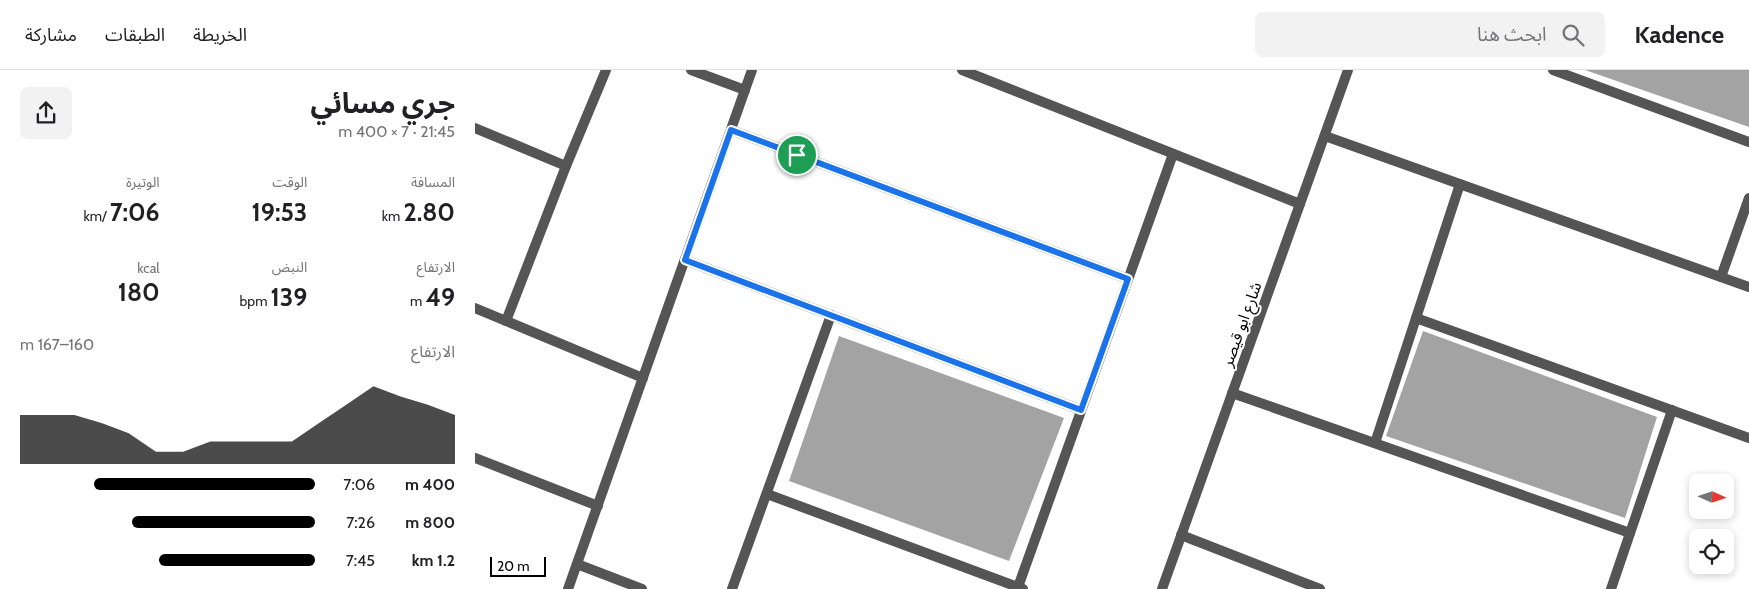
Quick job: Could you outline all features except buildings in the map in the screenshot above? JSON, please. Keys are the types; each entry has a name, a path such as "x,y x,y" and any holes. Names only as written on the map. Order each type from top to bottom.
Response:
{"street":[{"path":"506,321 565,166 606,70"},
{"path":"691,70 745,90"},
{"path":"568,589 752,70"},
{"path":"962,70 1300,204"},
{"name":"شارع ابو قيصر","path":"1161,589 1348,70"},
{"path":"1553,70 1749,142"},
{"path":"475,128 565,166"},
{"path":"731,130 1128,279"},
{"path":"1325,136 1749,287"},
{"path":"767,494 1021,588 1081,410 1173,154"},
{"path":"1375,443 1460,184"},
{"path":"1721,277 1749,198"},
{"path":"685,260 1081,410"},
{"path":"475,308 643,378"},
{"path":"733,589 831,315"},
{"path":"1416,318 1749,438"},
{"path":"1232,393 1630,533"},
{"path":"1611,589 1672,410"},
{"path":"475,458 598,506"},
{"path":"1181,535 1320,589"},
{"path":"577,564 641,589"}],"shaded area":[{"path":"1585,70 1749,70 1749,127"},
{"path":"1423,331 1657,417 1625,518 1386,436"},
{"path":"839,336 1064,418 1009,561 789,481"}],"route":[{"path":"731,130 797,155 1128,279 1081,410 685,260 731,130"}]}
